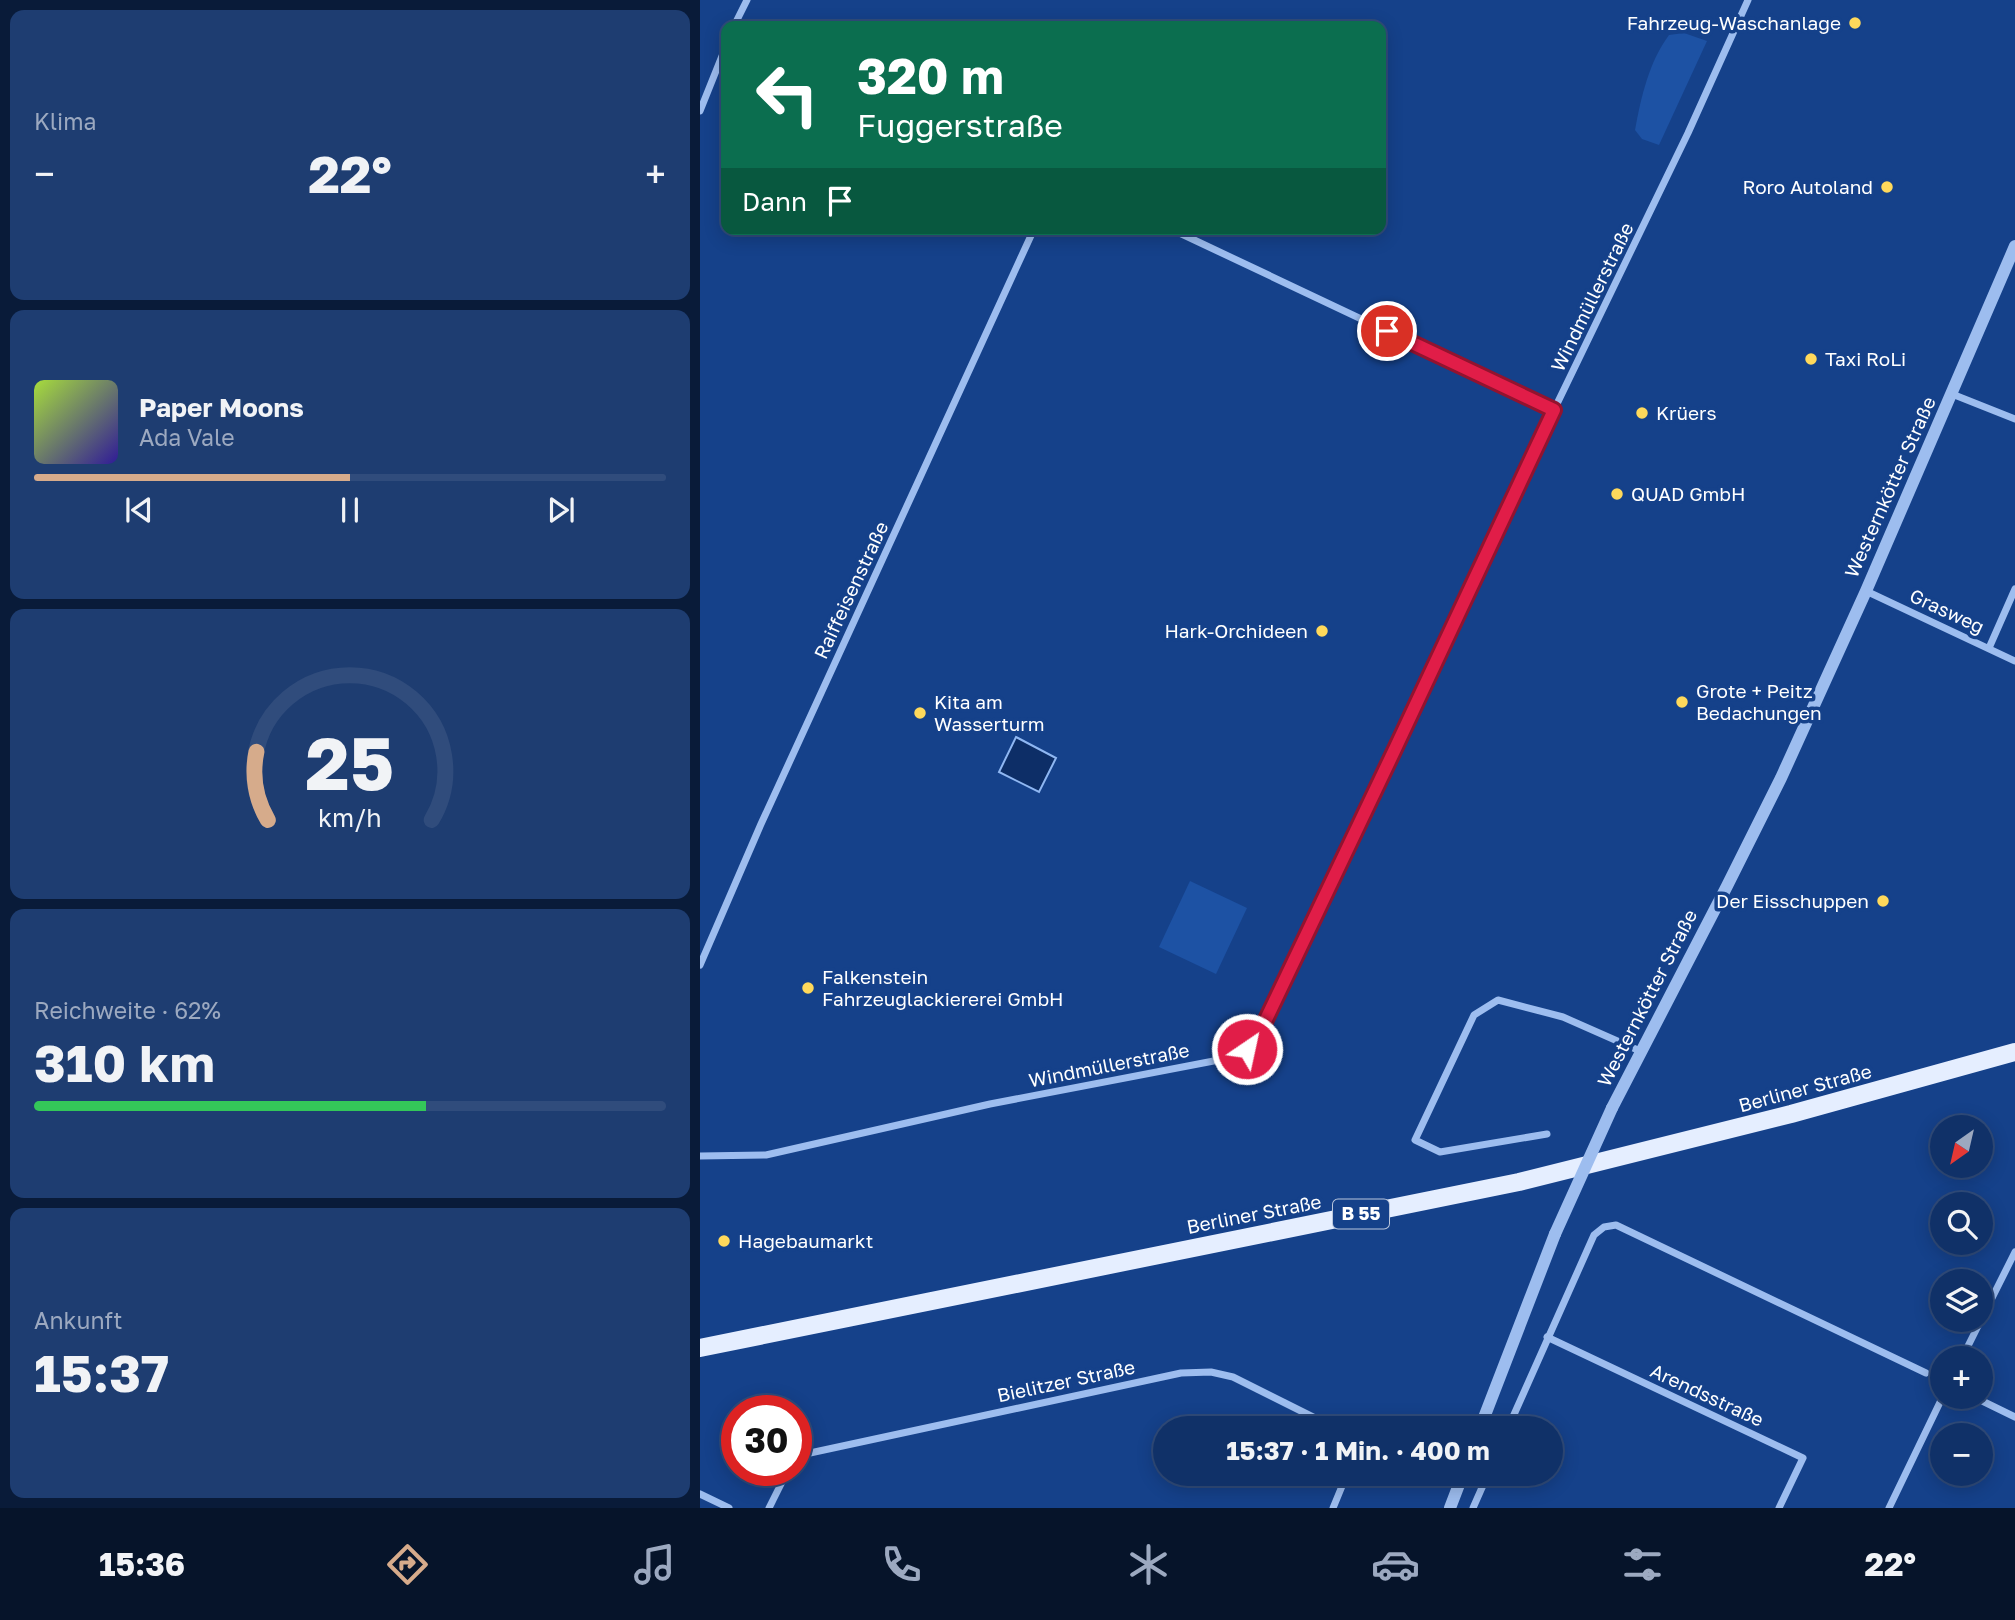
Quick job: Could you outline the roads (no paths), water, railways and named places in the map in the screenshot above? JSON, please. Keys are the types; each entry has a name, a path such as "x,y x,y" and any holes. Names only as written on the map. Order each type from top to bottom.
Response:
{"main road":[{"name":"Berliner Straße","path":"700,1348 1519,1182 1791,1114 2015,1052"}],"street":[{"path":"738,21 747,0"},
{"name":"Windmüllerstraße","path":"700,1156 766,1155 990,1104 1224,1059 1247,1049 1261,1030 1334,878 1683,143 1748,0"},
{"path":"700,111 721,58"},
{"name":"Raiffeisenstraße","path":"700,965 761,824 1031,235"},
{"path":"1184,235 1554,410"},
{"name":"Westernkötter Straße","path":"1485,1416 1555,1234 1612,1108 1781,778 1866,591 2015,246"},
{"path":"1952,394 2015,419"},
{"path":"1989,648 2015,589"},
{"name":"Grasweg","path":"1866,591 2015,661"},
{"path":"1547,1134 1440,1152 1415,1140 1474,1015 1498,1000 1563,1017 1640,1051"},
{"path":"1513,1416 1594,1235 1604,1227 1616,1225 1926,1373"},
{"path":"1968,1346 2015,1252"},
{"name":"Arendsstraße","path":"1547,1337 1803,1458 1779,1508"},
{"name":"Bielitzer Straße","path":"812,1453 1181,1373 1212,1372 1233,1377 1313,1416"},
{"path":"1993,1406 2015,1417"},
{"path":"1889,1508 1937,1409"},
{"path":"769,1508 780,1486"},
{"path":"1333,1508 1342,1486"},
{"path":"1450,1508 1458,1486"},
{"path":"1473,1508 1483,1486"},
{"path":"700,1494 729,1508"}],"place":[{"name":"Fahrzeug-Waschanlage","path":"1855,23"},
{"name":"Roro Autoland","path":"1887,187"},
{"name":"Taxi RoLi","path":"1811,359"},
{"name":"Krüers","path":"1642,413"},
{"name":"QUAD GmbH","path":"1617,494"},
{"name":"Hark-Orchideen","path":"1322,631"},
{"name":"Grote + Peitz Bedachungen","path":"1682,702"},
{"name":"Kita am Wasserturm","path":"920,713"},
{"name":"Der Eisschuppen","path":"1883,901"},
{"name":"Falkenstein Fahrzeuglackiererei GmbH","path":"808,988"},
{"name":"Hagebaumarkt","path":"724,1241"}]}
